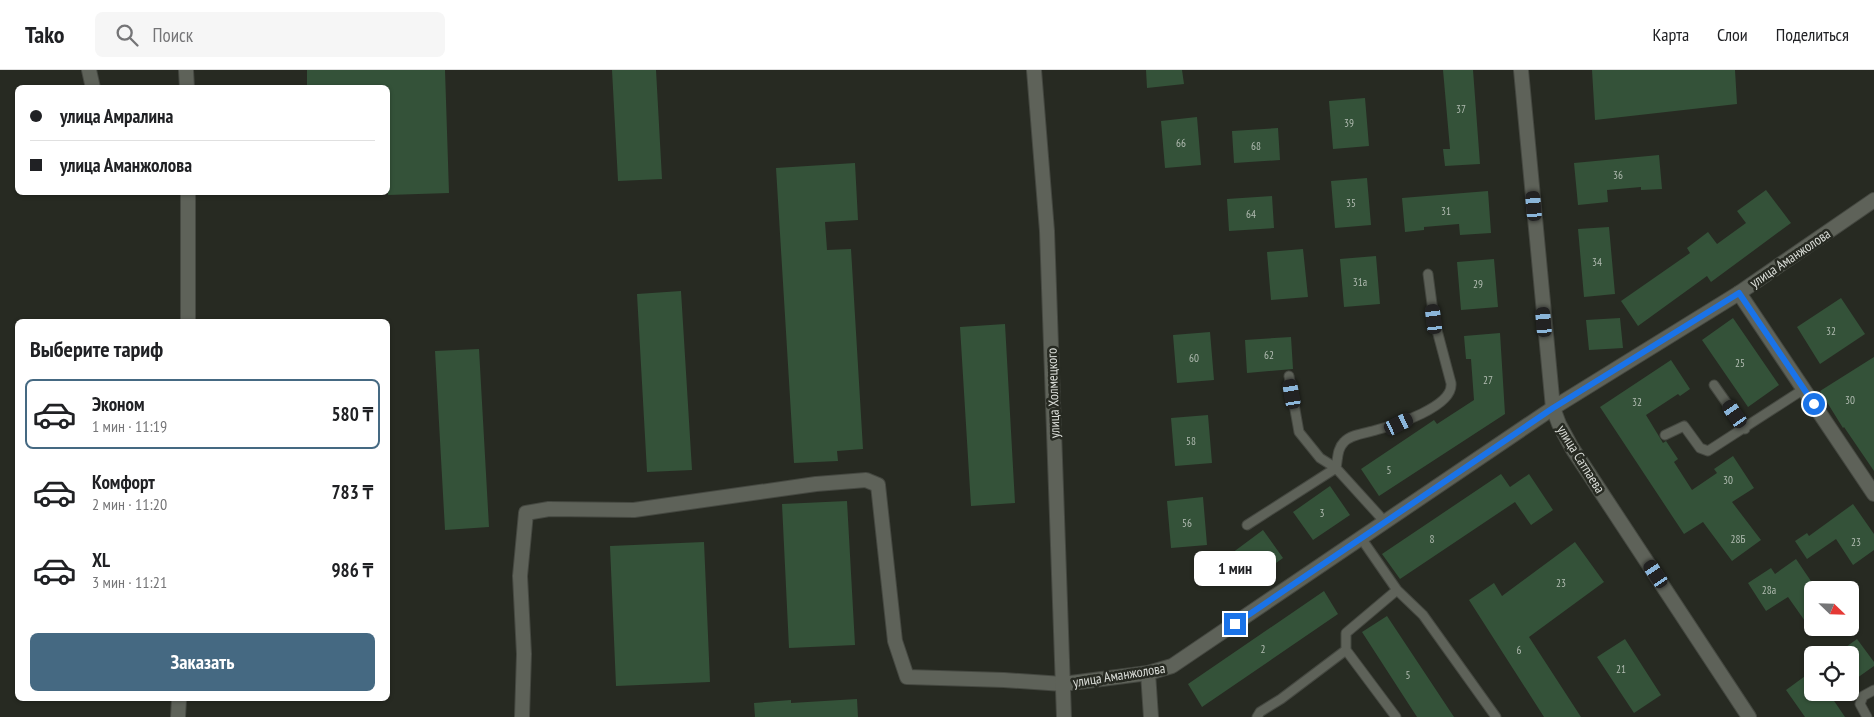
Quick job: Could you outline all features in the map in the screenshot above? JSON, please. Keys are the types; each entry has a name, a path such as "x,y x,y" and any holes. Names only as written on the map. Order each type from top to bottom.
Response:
{"street":[{"path":"88,70 92,85"},
{"path":"186,70 186,85"},
{"name":"улица Холмецкого","path":"1034,70 1047,231 1064,717"},
{"name":"улица Сатпаева","path":"1522,70 1553,408 1572,448 1750,717"},
{"path":"188,195 188,319"},
{"name":"улица Аманжолова","path":"522,717 524,654 520,576 526,513 549,510 634,510 816,484 866,480 878,484 895,641 907,677 1063,684 1148,673 1172,666 1553,408 1739,293 1874,200"},
{"path":"1739,293 1874,494"},
{"path":"1148,673 1151,717"},
{"path":"178,717 179,701"}],"lane":[{"path":"1336,468 1338,450 1348,438 1399,424 1436,407 1451,392 1451,383 1434,319 1428,274"},
{"path":"1289,376 1299,432 1320,458 1336,468 1385,522"},
{"path":"1714,385 1745,429"},
{"path":"1664,435 1684,426 1700,448 1708,451 1804,390"},
{"path":"1247,525 1336,468"},
{"path":"1361,538 1397,590 1423,615 1496,717"},
{"path":"1396,717 1346,650 1346,633 1397,590"},
{"path":"1257,717 1260,712 1281,699 1346,650"},
{"path":"1867,717 1860,704 1863,696 1874,690"}],"building":[{"path":"307,70 445,70 449,193 390,195 390,85 307,85"},
{"path":"612,70 656,70 662,179 618,181"},
{"path":"1146,70 1182,70 1184,84 1147,88"},
{"path":"1443,70 1473,70 1480,164 1445,166 1443,149 1450,149"},
{"path":"1592,70 1735,70 1737,104 1595,120"},
{"path":"1365,98 1369,146 1333,149 1329,101"},
{"path":"1197,117 1201,165 1165,168 1161,121"},
{"path":"1278,128 1280,160 1234,163 1232,131"},
{"path":"1659,155 1662,189 1641,190 1641,187 1607,190 1608,202 1578,205 1574,163"},
{"path":"855,163 858,220 825,222 827,250 851,249 863,449 837,451 838,461 794,463 776,168"},
{"path":"1367,178 1371,225 1335,228 1331,181"},
{"path":"1766,190 1791,223 1711,282 1707,276 1638,326 1621,301 1690,253 1687,248 1708,232 1717,244 1746,223 1737,211"},
{"path":"1488,191 1491,233 1460,235 1459,224 1424,227 1424,230 1405,232 1402,198"},
{"path":"1272,196 1274,228 1229,231 1227,199"},
{"path":"1609,227 1615,294 1584,297 1578,229"},
{"path":"1303,249 1308,297 1271,300 1267,252"},
{"path":"1376,256 1380,304 1344,307 1340,259"},
{"path":"1494,259 1498,307 1461,310 1457,262"},
{"path":"681,291 692,470 647,472 637,294"},
{"path":"1841,298 1865,334 1820,364 1797,327"},
{"path":"1620,318 1623,348 1589,350 1586,320"},
{"path":"1733,318 1779,385 1748,407 1702,340"},
{"path":"1005,324 1015,503 971,506 960,327"},
{"path":"1210,332 1214,380 1177,383 1173,335"},
{"path":"1500,333 1505,414 1379,496 1361,469 1434,420 1437,424 1474,400 1471,359 1466,359 1464,336"},
{"path":"1291,337 1293,369 1247,373 1245,340"},
{"path":"479,349 489,527 445,530 435,351"},
{"path":"1874,357 1874,471 1843,428 1820,391"},
{"path":"1671,360 1690,389 1680,396 1678,394 1646,415 1663,443 1666,441 1678,459 1674,462 1692,490 1717,473 1714,469 1733,456 1754,488 1732,502 1761,540 1732,561 1703,522 1684,534 1600,407"},
{"path":"1208,415 1212,463 1175,466 1171,418"},
{"path":"1501,474 1510,487 1529,474 1553,510 1531,525 1515,502 1400,579 1382,554"},
{"path":"1330,486 1350,515 1313,540 1293,512"},
{"path":"1203,497 1207,545 1171,548 1167,501"},
{"path":"847,501 855,645 789,648 782,504"},
{"path":"1853,504 1874,534 1874,550 1853,565 1836,539 1807,559 1795,541 1807,533 1809,536"},
{"path":"1263,530 1283,558 1248,583 1228,556"},
{"path":"704,542 710,682 616,686 610,546"},
{"path":"1575,542 1604,582 1529,637 1581,717 1544,717 1469,600 1494,583 1502,596"},
{"path":"1796,559 1811,581 1804,581 1804,620 1788,597 1766,611 1748,583 1771,568 1775,574"},
{"path":"1324,591 1338,614 1202,707 1188,684"},
{"path":"1387,616 1454,717 1417,717 1362,632"},
{"path":"1625,639 1661,695 1634,713 1597,657"},
{"path":"1857,639 1874,662 1874,666 1859,677 1859,646 1847,646"},
{"path":"1804,677 1804,701 1834,701 1845,717 1805,717 1786,690"},
{"path":"857,699 858,717 755,717 754,703 791,700 791,703"}],"route":[{"path":"1235,624 1553,408 1739,293 1814,404"}]}
